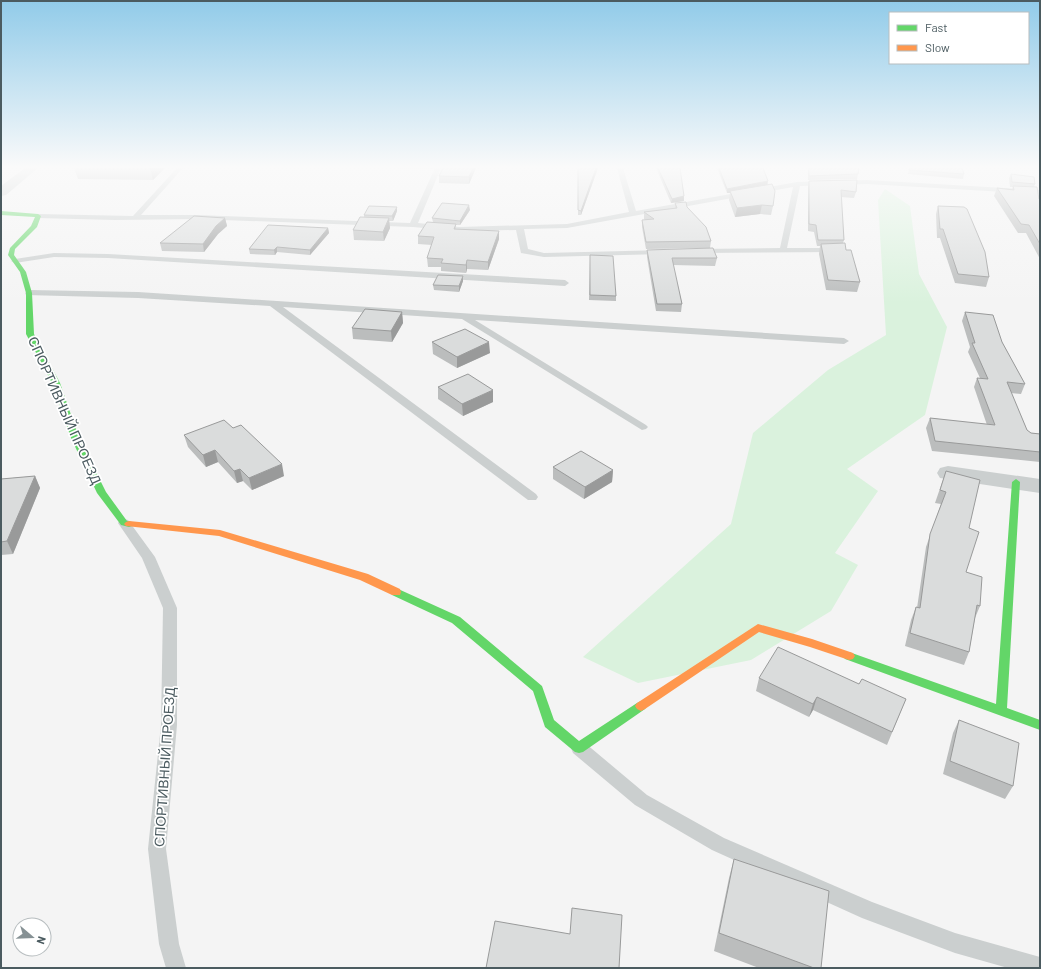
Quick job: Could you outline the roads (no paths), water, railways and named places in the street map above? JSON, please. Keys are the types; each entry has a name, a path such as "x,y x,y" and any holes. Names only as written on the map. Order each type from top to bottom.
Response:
{"street":[{"path":"4,213 38,216 34,227 12,249 11,256 15,261"},
{"name":"СПОРТИВНЫЙ ПРОЕЗД","path":"15,261 23,272 29,293 28,311 30,334 56,383 75,438 102,493 124,523"},
{"path":"948,473 1040,486"},
{"path":"1001,711 1016,482"},
{"path":"124,523 220,533 364,576 456,620 538,689 549,723 579,748 758,628 812,643 1040,725"}],"lane":[{"path":"135,218 139,213"},
{"path":"413,225 418,213"},
{"path":"38,216 135,218 197,217 413,225 459,229 567,226 637,213"},
{"path":"782,250 790,213"},
{"path":"520,228 524,251 544,255 671,252"},
{"path":"687,252 842,250"},
{"path":"15,261 54,255 108,256 565,283"},
{"path":"29,293 138,295 844,341"},
{"path":"273,304 532,497"},
{"path":"464,317 642,427"},
{"name":"СПОРТИВНЫЙ ПРОЕЗД","path":"124,523 148,557 170,608 169,725 158,849 169,944 176,968"},
{"path":"579,748 641,800 718,844 869,911 955,943 1040,967"}]}
